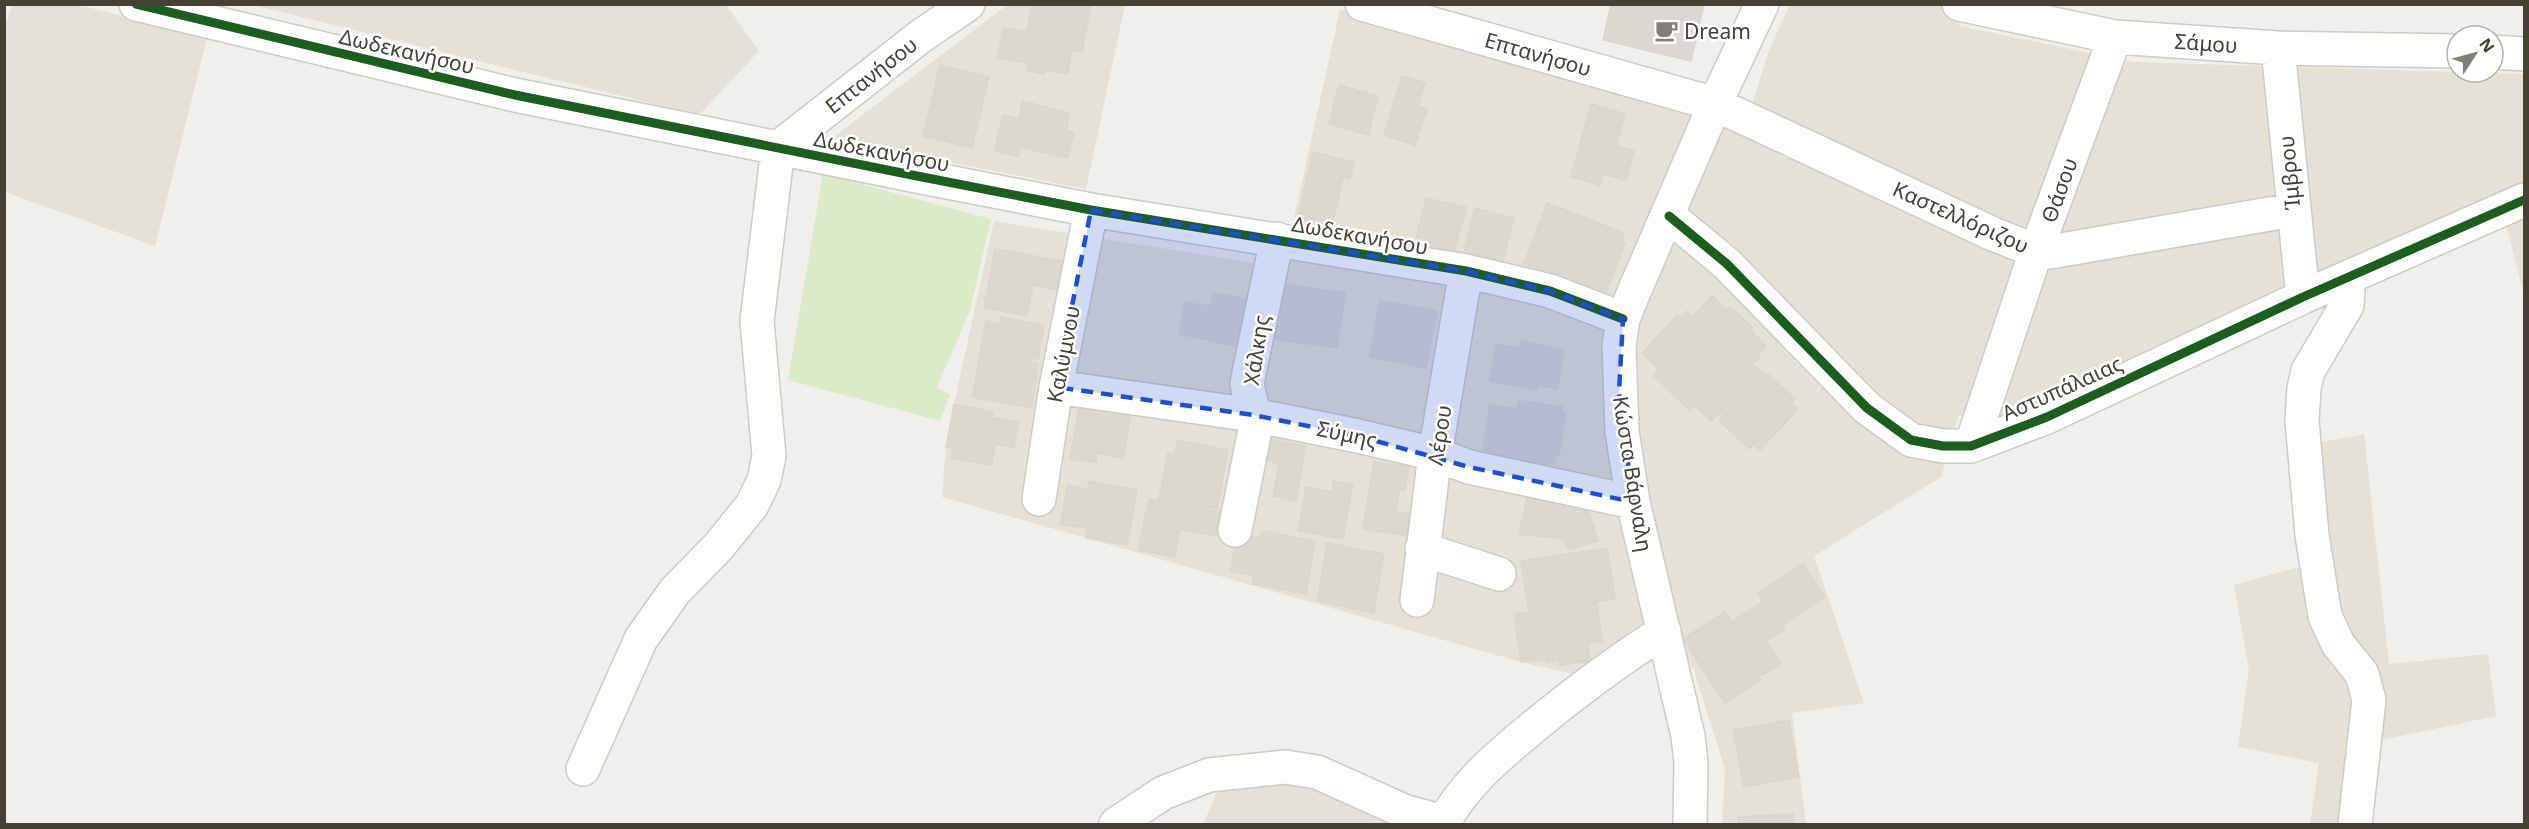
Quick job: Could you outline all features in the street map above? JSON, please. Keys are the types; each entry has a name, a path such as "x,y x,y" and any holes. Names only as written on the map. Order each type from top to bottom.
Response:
{"street":[{"name":"Δωδεκανήσου","path":"136,4 515,95 777,148 1091,210 1466,271 1550,291 1623,319"},
{"name":"Επτανήσου","path":"777,148 921,36 968,4"},
{"name":"Επτανήσου","path":"1362,4 1715,104"},
{"name":"Κώστα Βάρναλη","path":"1690,825 1691,763 1688,736 1633,502 1622,431 1619,346 1623,319 1715,104 1762,4"},
{"name":"Σάμου","path":"1959,4 2115,37 2278,48 2445,51"},
{"name":"Θάσου","path":"1971,446 2036,251 2115,37"},
{"name":"Ίμβρου","path":"2278,48 2303,297"},
{"path":"2505,53 2524,54"},
{"name":"Καστελλόριζου","path":"1715,104 1993,234 2036,251 2050,252 2293,210"},
{"path":"583,769 641,639 675,591 719,546 752,505 764,480 768,447 757,321 777,148"},
{"name":"Αστυπάλαιας","path":"1669,216 1727,264 1867,408 1897,432 1911,440 1928,444 1971,446 2047,417 2303,297 2524,200"},
{"name":"Καλύμνου","path":"1039,499 1056,387 1091,210"},
{"name":"Χάλκης","path":"1235,530 1255,438 1256,425 1247,384 1277,240"},
{"name":"Λέρου","path":"1416,600 1435,454 1466,271"},
{"path":"2349,278 2347,306 2308,371 2304,388 2302,421 2315,559 2325,616 2338,644 2362,674 2369,700 2355,825"},
{"name":"Σύμης","path":"1056,387 1252,415 1358,436 1435,454 1469,467 1633,502"},
{"path":"1422,549 1499,574"},
{"path":"1116,825 1163,793 1209,775 1285,767 1317,772 1406,812 1444,823 1467,789 1498,757 1567,698 1664,631"}],"highlighted area":[{"path":"1091,210 1466,271 1550,291 1623,319 1619,392 1633,502 1469,467 1358,436 1253,415 1056,387"}],"shaded area":[{"path":"1790,4 1963,5 1959,26 2133,62 2445,72 2445,84 2505,84 2505,73 2524,74 2524,296 2500,200 1994,424 1959,415 1941,477 1814,556 1864,703 1792,713 1806,824 1722,824 1725,769 1694,671 1669,615 1573,674 1521,662 942,497 946,447 954,404 994,221 1283,268 1340,10 1540,51 1750,110 1770,48"},
{"path":"12,5 79,5 207,38 155,246 5,192 4,31"},
{"path":"253,5 726,5 759,51 699,115"},
{"path":"1007,5 1125,5 1086,189 831,139"},
{"path":"2364,434 2389,664 2488,654 2496,716 2357,745 2348,824 2310,824 2319,763 2238,747 2249,670 2234,585 2324,560 2313,444"},
{"path":"1255,778 1314,782 1405,824 1203,824 1218,790"}],"green space":[{"path":"823,174 991,219 970,310 937,388 950,394 940,421 788,380"}],"building":[{"path":"1032,4 1091,4 1082,52 1072,50 1068,74 1045,69 1044,74 1026,70 1028,63 998,58 1003,28 1027,32"},
{"path":"1611,4 1704,4 1691,61 1603,40"},
{"path":"940,65 989,77 972,148 923,136"},
{"path":"1402,76 1425,83 1418,106 1427,109 1415,145 1384,135"},
{"path":"1339,85 1378,96 1368,135 1329,124"},
{"path":"1023,101 1070,113 1066,130 1074,132 1068,158 1020,147 1018,157 994,151 1003,115 1019,119"},
{"path":"1591,104 1625,114 1616,146 1634,151 1626,180 1603,174 1600,185 1571,177"},
{"path":"1313,152 1354,162 1350,179 1343,177 1330,234 1296,226"},
{"path":"1426,198 1466,207 1453,257 1414,247"},
{"path":"1547,203 1624,233 1621,242 1625,243 1605,295 1524,264"},
{"path":"1475,208 1514,218 1501,268 1462,258"},
{"path":"995,249 1063,261 1058,290 1033,285 1027,316 984,308"},
{"path":"1282,284 1345,293 1337,348 1275,339"},
{"path":"1213,293 1251,300 1244,335 1239,334 1236,346 1179,334 1185,302 1211,307"},
{"path":"1712,296 1726,310 1729,306 1753,328 1751,331 1766,346 1758,354 1760,356 1753,364 1766,375 1768,374 1795,399 1791,403 1798,409 1760,450 1754,444 1750,449 1719,421 1724,415 1721,412 1711,421 1695,405 1690,411 1654,376 1659,370 1642,353 1678,315 1680,318 1687,311 1692,317"},
{"path":"1380,301 1437,311 1426,368 1370,357"},
{"path":"1001,317 1044,325 1038,359 1032,357 1031,362 1038,364 1032,408 972,397 986,321 1000,324"},
{"path":"1521,341 1564,350 1557,389 1537,385 1537,390 1490,381 1496,344 1520,348"},
{"path":"1524,401 1562,407 1562,411 1566,412 1559,456 1556,456 1555,464 1546,463 1545,466 1489,457 1489,454 1483,453 1490,405 1517,409 1518,402 1523,403"},
{"path":"1080,402 1131,412 1123,458 1098,453 1096,463 1070,459"},
{"path":"954,404 993,412 992,417 1018,422 1014,448 996,444 992,465 951,458 953,448 946,447"},
{"path":"1270,439 1305,446 1296,501 1273,496 1279,463 1266,461"},
{"path":"1177,440 1228,450 1217,509 1159,499 1168,453 1175,454"},
{"path":"1374,462 1409,467 1405,490 1399,489 1396,511 1416,515 1412,537 1363,529"},
{"path":"1089,481 1137,490 1127,545 1097,540 1101,519 1083,516"},
{"path":"1334,481 1353,484 1343,539 1298,531 1306,487 1332,492"},
{"path":"1068,485 1088,489 1083,516 1101,519 1097,540 1086,538 1087,528 1060,524"},
{"path":"1527,498 1587,506 1598,541 1568,549 1565,539 1519,534"},
{"path":"1149,499 1225,513 1222,537 1180,529 1175,557 1138,550"},
{"path":"1262,531 1315,541 1306,594 1252,584 1254,575 1231,571 1237,534 1260,538"},
{"path":"1327,543 1384,554 1374,613 1317,601"},
{"path":"1607,548 1615,599 1529,611 1521,561"},
{"path":"1803,564 1825,597 1782,626 1785,629 1766,641 1781,663 1759,677 1761,680 1725,703 1683,639 1725,612 1732,622 1763,602 1758,593"},
{"path":"1597,603 1602,641 1588,643 1590,661 1560,665 1559,660 1547,662 1547,659 1521,662 1514,614"},
{"path":"1789,720 1799,777 1744,787 1733,730"},
{"path":"1793,814 1793,824 1739,824 1738,817"}],"cycle path":[{"path":"136,4 515,95 917,176 1091,210 1466,271 1550,291 1623,319"},
{"path":"1669,216 1727,264 1867,408 1911,440 1943,446 1971,446 2047,417 2303,297 2524,200"}],"place":[{"name":"Dream","path":"1666,31"}]}
